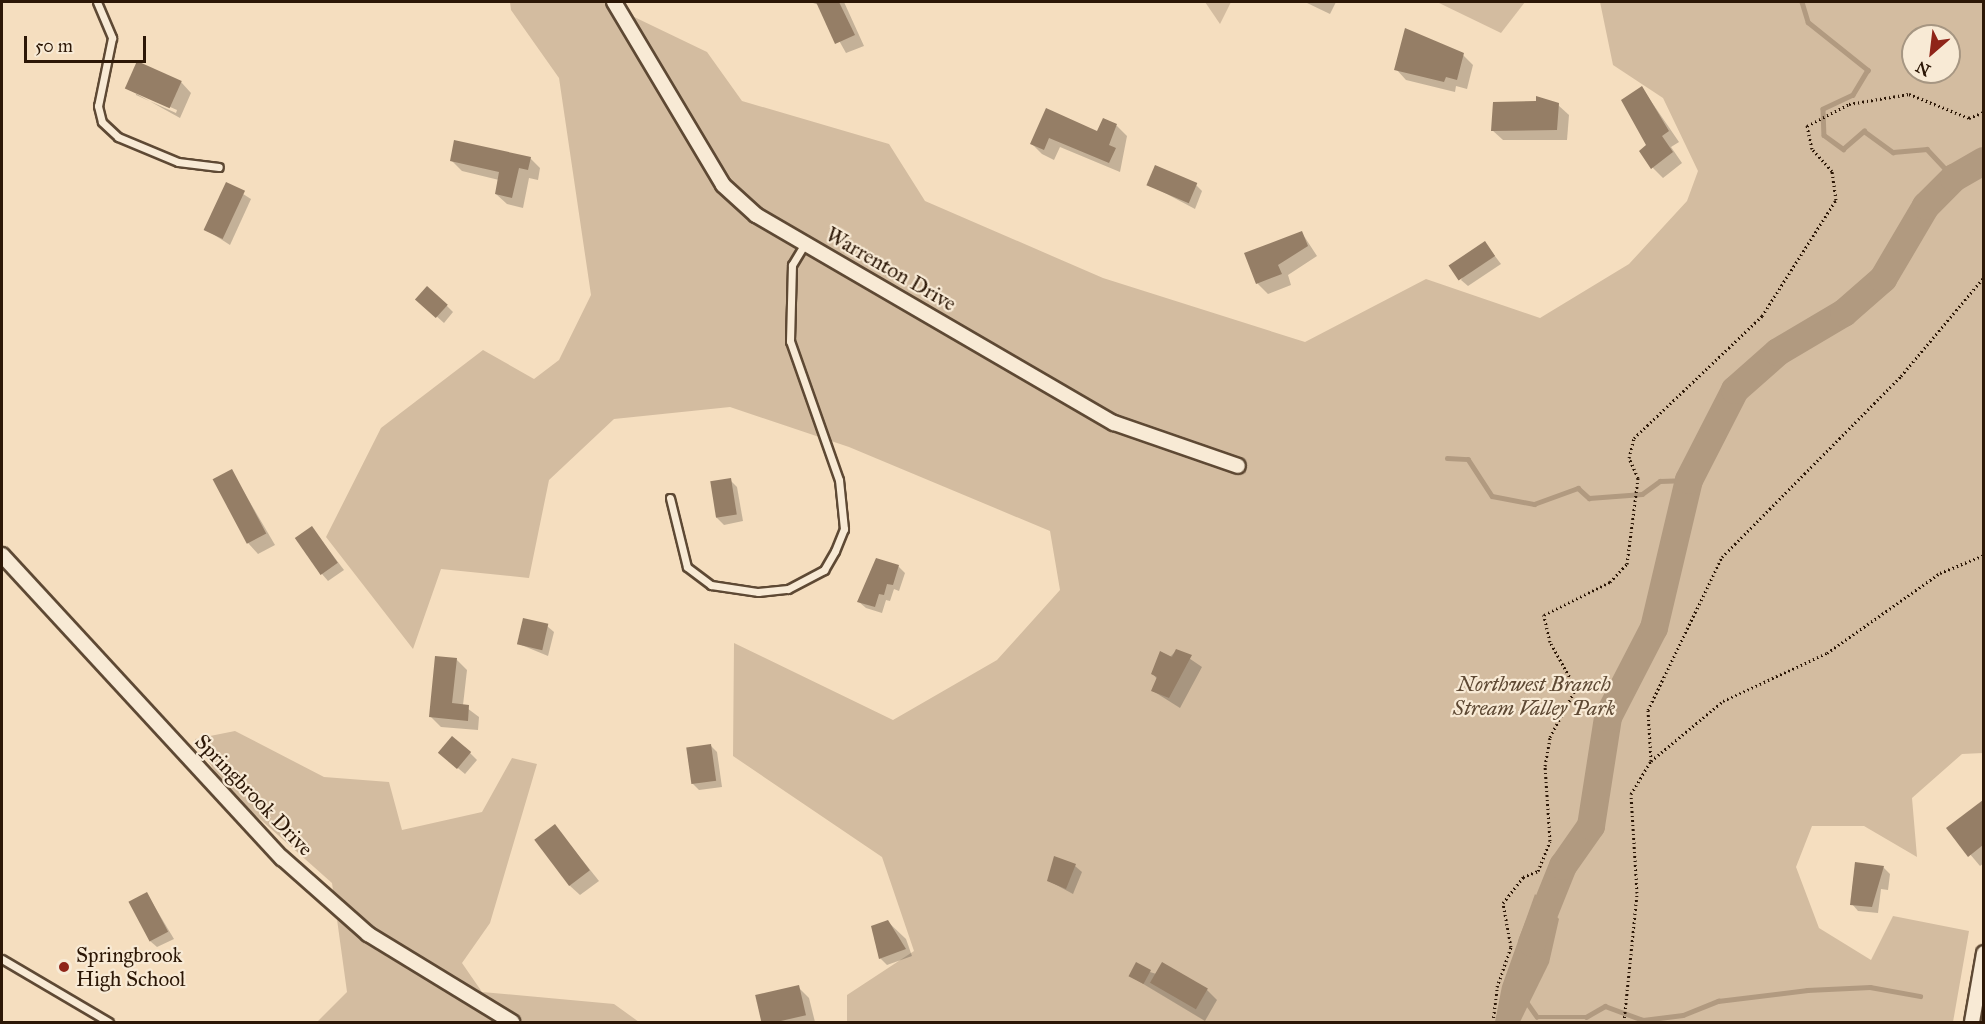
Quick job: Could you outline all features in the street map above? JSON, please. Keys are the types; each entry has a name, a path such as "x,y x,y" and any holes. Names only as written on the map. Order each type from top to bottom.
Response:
{"street":[{"name":"Warrenton Drive","path":"614,2 723,185 756,215 1114,423 1238,466"},
{"name":"Springbrook Drive","path":"2,555 282,858 368,934 512,1023"},
{"path":"1972,1023 1983,953"}],"lane":[{"path":"97,2 111,38 98,105 102,122 118,137 178,162 219,167"},
{"path":"670,498 687,567 711,585 758,592 788,589 824,570 835,551 844,529 839,480 790,341 792,265 805,243"},
{"path":"2,959 109,1023"}],"path":[{"path":"1493,1023 1497,987 1510,947 1503,903 1523,877 1538,871 1550,841 1545,766 1550,736 1576,688 1550,642 1544,615 1610,582 1627,564 1638,478 1629,458 1634,438 1762,316 1836,200 1832,171 1812,149 1807,126 1859,101 1909,94 1969,118 1983,112"},
{"path":"1651,761 1648,710 1722,557 1901,376 1983,277"},
{"path":"1624,1023 1637,893 1631,794 1651,761 1723,702 1827,653 1940,573 1983,555"}],"green space":[{"name":"Northwest Branch Stream Valley Park","path":"510,2 603,2 707,52 742,101 889,144 925,201 1103,278 1305,342 1426,279 1540,318 1629,264 1687,201 1698,171 1663,98 1613,65 1600,2 1983,2 1983,753 1962,754 1912,798 1917,857 1864,826 1812,826 1796,867 1819,928 1871,960 1893,916 1969,931 1953,1022 847,1022 847,995 914,951 882,857 733,756 734,643 893,720 997,660 1060,590 1050,531 849,447 730,407 614,419 549,480 529,578 441,569 413,649 326,537 381,428 483,350 534,379 559,360 591,295 559,78 511,10"},
{"path":"1205,2 1231,2 1220,24"},
{"path":"1437,2 1525,2 1501,33"},
{"path":"235,731 324,777 389,782 402,830 482,812 512,758 537,764 490,923 462,963 482,992 614,1004 639,1022 317,1022 347,992 332,883 224,787 195,739"}],"shaded area":[{"path":"1535,894 1559,919 1549,963 1520,1022 1495,1022 1502,986"}],"building":[{"path":"816,2 839,2 855,35 835,44"},
{"path":"1405,28 1464,53 1457,80 1446,77 1444,82 1394,70"},
{"path":"137,61 182,81 170,108 125,88"},
{"path":"1642,86 1669,131 1662,136 1673,152 1651,169 1639,151 1646,145 1621,100"},
{"path":"1536,96 1559,103 1557,130 1491,131 1493,102 1536,101"},
{"path":"1046,108 1097,131 1103,118 1117,124 1109,145 1116,148 1109,163 1049,138 1044,150 1030,144"},
{"path":"454,140 531,157 528,170 519,168 512,198 495,194 499,172 450,161"},
{"path":"1155,165 1197,183 1189,203 1146,185"},
{"path":"226,182 245,191 223,239 204,230"},
{"path":"1302,231 1308,246 1278,265 1282,274 1256,284 1244,253"},
{"path":"1485,241 1495,256 1459,281 1449,266"},
{"path":"427,286 448,305 436,318 415,299"},
{"path":"232,469 266,533 247,544 213,479"},
{"path":"731,478 737,515 716,518 710,481"},
{"path":"312,526 338,563 321,575 295,538"},
{"path":"876,558 899,565 893,585 887,584 884,595 879,594 875,607 857,602"},
{"path":"523,618 548,624 542,650 517,644"},
{"path":"1176,649 1192,655 1169,698 1151,691 1157,677 1151,674 1160,651 1172,657"},
{"path":"435,656 457,658 452,703 469,705 468,721 429,717"},
{"path":"452,736 471,752 457,769 438,753"},
{"path":"711,744 716,781 691,784 686,747"},
{"path":"1983,800 1983,845 1968,857 1946,828"},
{"path":"555,824 590,870 569,886 534,840"},
{"path":"1054,856 1076,864 1066,889 1047,881"},
{"path":"1855,862 1884,866 1872,907 1850,905"},
{"path":"147,892 168,932 150,942 128,902"},
{"path":"888,920 906,949 879,959 871,926"},
{"path":"1136,962 1151,970 1143,984 1128,976"},
{"path":"1162,962 1208,988 1196,1009 1150,983"},
{"path":"799,985 806,1015 777,1022 761,1022 755,995"}],"waterway":[{"path":"1802,2 1808,22 1868,70 1853,95 1823,109 1824,135 1843,149 1864,131 1893,152 1927,149 1954,178"},
{"path":"1532,943 1563,866 1591,826 1608,717 1654,628 1689,480 1735,390 1778,352 1844,313 1883,279 1926,206 1954,178 1984,161"},
{"path":"1447,458 1468,459 1492,496 1534,504 1578,488 1589,498 1642,494 1660,481 1689,480"},
{"path":"1526,1001 1537,1017 1586,1017 1605,1006 1643,1020 1683,1015 1718,1001 1807,990 1870,987 1920,996"}],"place":[{"name":"Springbrook High School","path":"64,967"}]}
